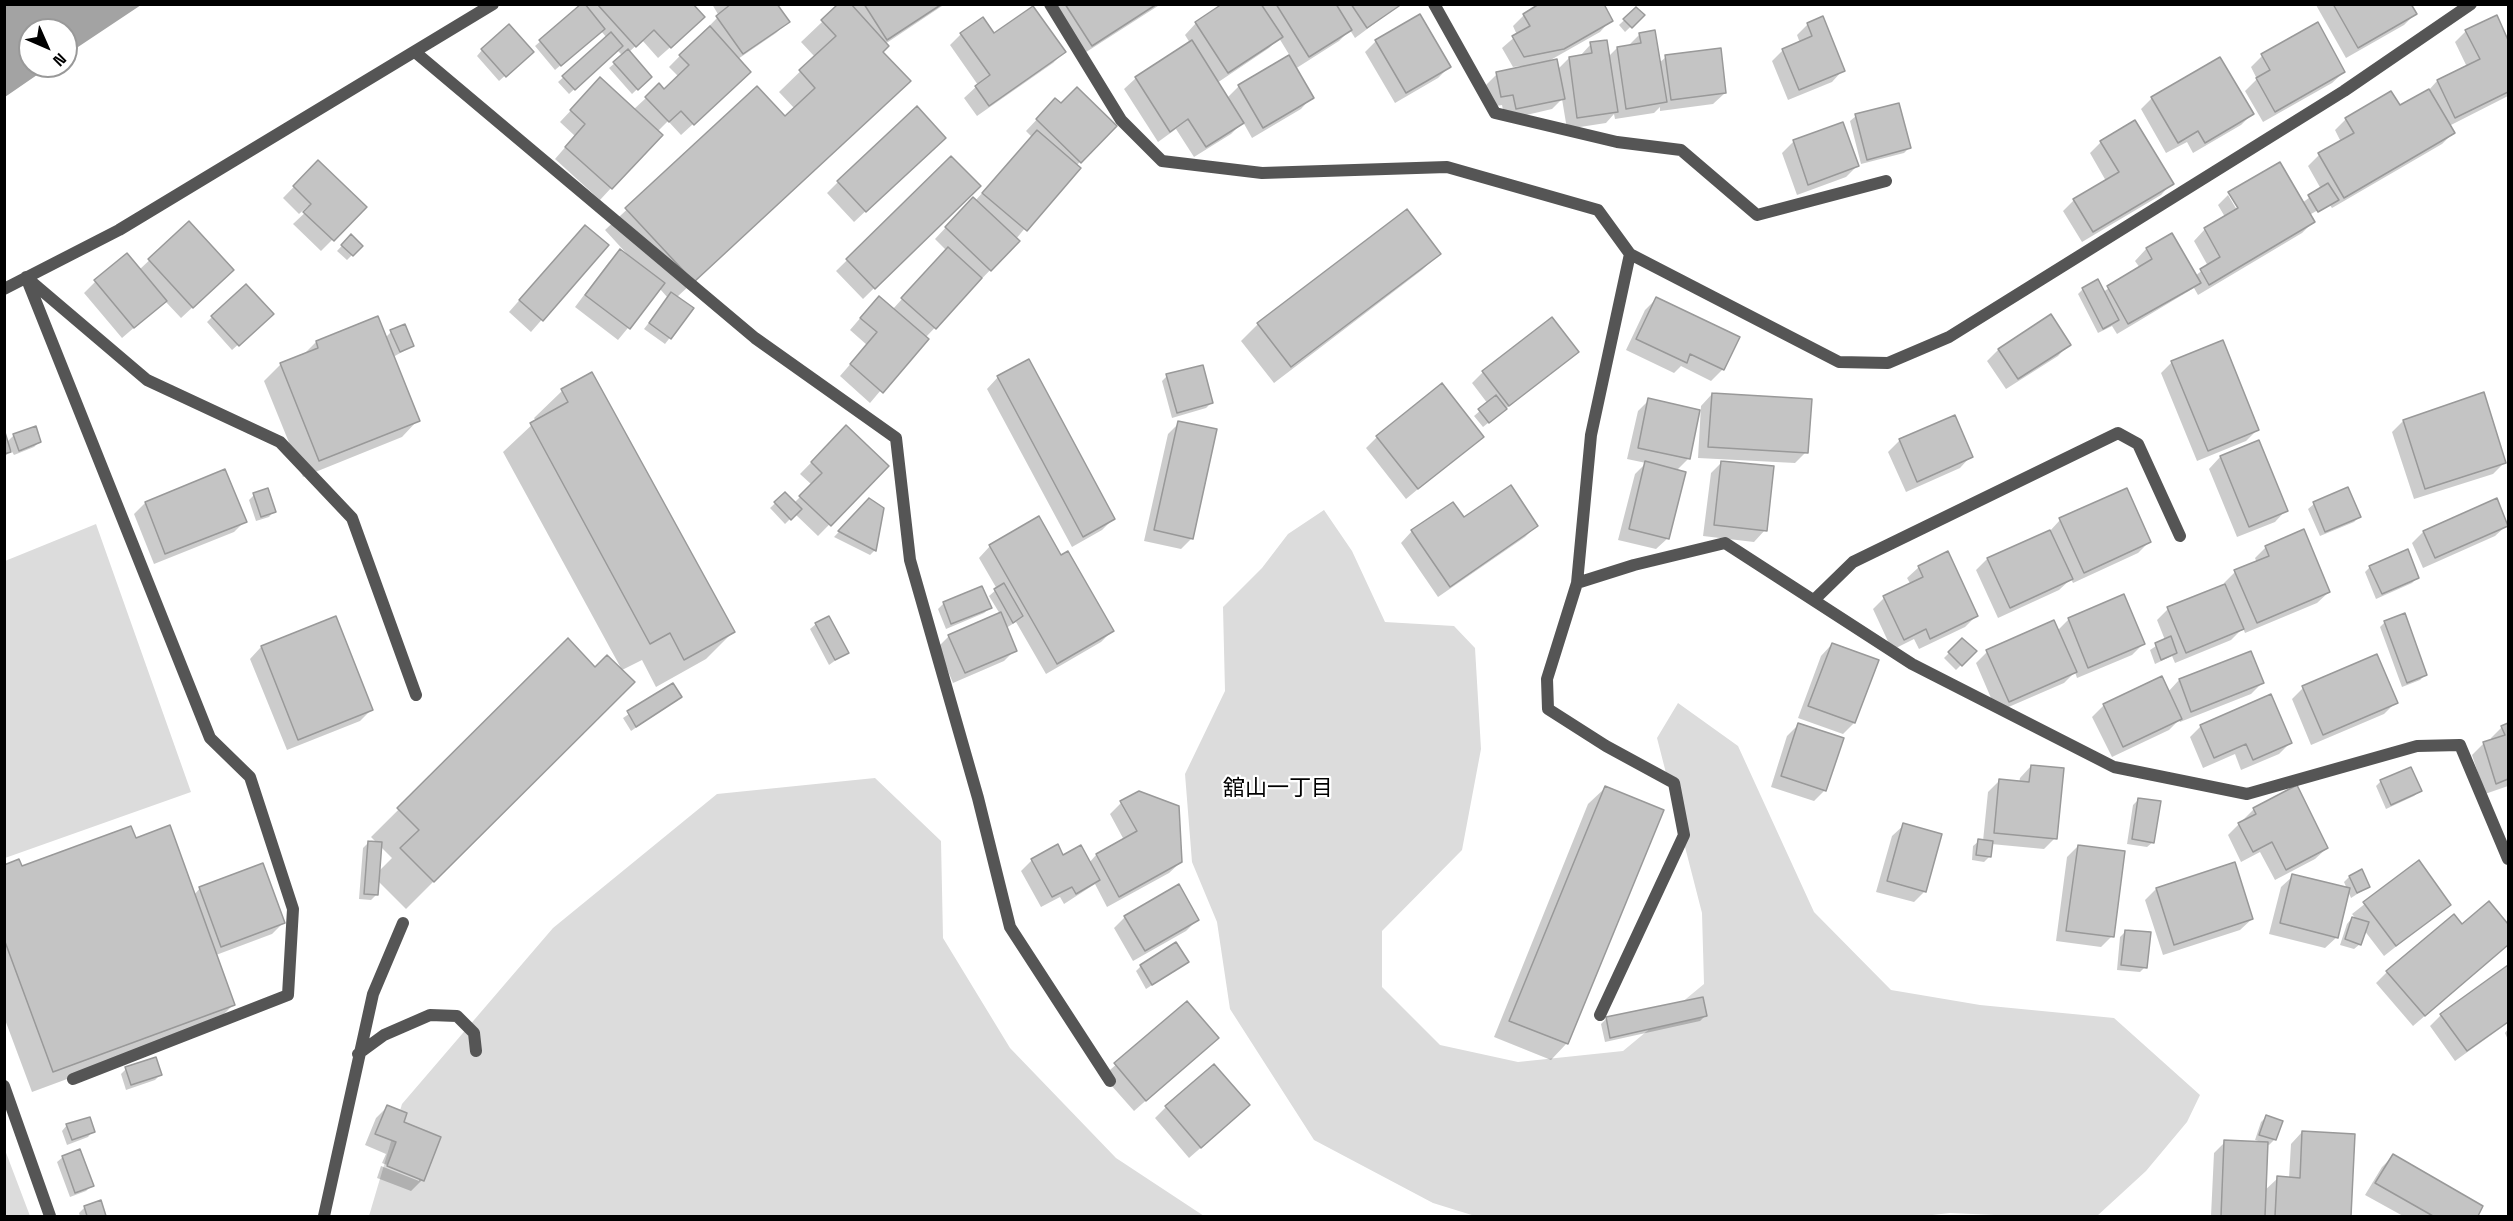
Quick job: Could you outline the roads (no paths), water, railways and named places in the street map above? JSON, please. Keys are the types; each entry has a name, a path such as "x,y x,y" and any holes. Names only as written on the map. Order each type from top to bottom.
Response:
{"street":[{"path":"4,289 119,230 493,4"},
{"path":"1050,4 1121,120 1162,161 1263,173 1447,167 1598,210 1630,254 1839,362 1888,363 1949,337 2344,91 2471,4"},
{"path":"1434,4 1495,113 1617,142 1682,150 1757,215 1886,181"},
{"path":"415,52 754,338 896,438 910,560 978,798 1010,927 1110,1081"},
{"path":"1600,1015 1684,835 1674,783 1606,746 1548,709 1546,679 1577,583 1591,435 1630,254"},
{"path":"26,278 147,380 280,442 352,518 416,695"},
{"path":"26,278 210,738 250,777 293,909 288,994 73,1079"},
{"path":"1814,600 1853,562 2118,433 2138,444 2180,536"},
{"path":"1577,583 1634,564 1725,543 1912,664 2114,767 2247,794 2417,746 2460,745 2508,859"},
{"path":"324,1216 373,994 403,923"},
{"path":"358,1054 384,1035 430,1015 457,1016 474,1033 476,1051"},
{"path":"4,1086 50,1216"}],"district":[{"name":"舘山一丁目","path":"1278,789"}]}
